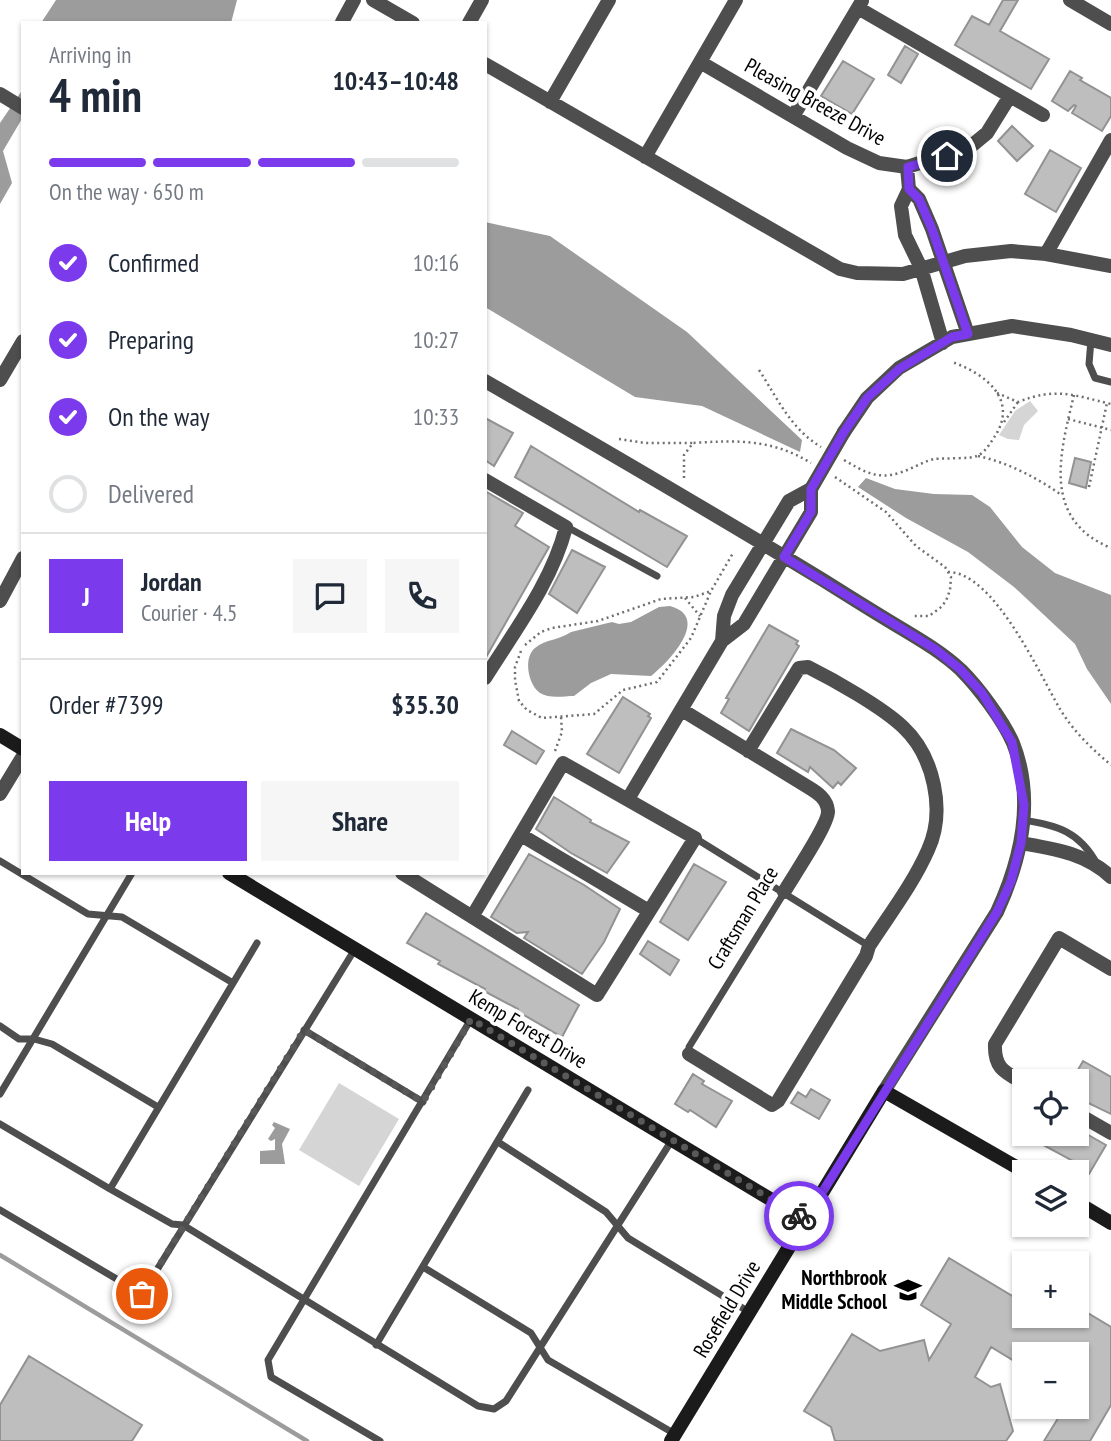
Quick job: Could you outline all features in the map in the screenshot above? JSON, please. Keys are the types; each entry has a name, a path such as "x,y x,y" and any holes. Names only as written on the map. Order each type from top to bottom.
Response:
{"street":[{"path":"343,21 354,0"},
{"path":"373,0 409,21"},
{"path":"470,21 482,0"},
{"path":"550,102 609,0"},
{"path":"645,157 736,0"},
{"path":"1070,0 1111,24"},
{"path":"793,115 860,4 1043,115"},
{"name":"Pleasing Breeze Drive","path":"700,61 847,148 878,163 908,167 970,147 987,133 1010,96"},
{"path":"487,65 840,269 857,273 903,274 965,256 1011,251 1046,254 1111,266"},
{"path":"0,94 21,107"},
{"path":"1046,254 1111,140"},
{"path":"908,167 909,189 901,206 905,235 921,268 943,343"},
{"path":"909,189 919,199 932,229 968,334"},
{"path":"931,305 955,297"},
{"path":"628,799 722,641 744,624 811,512 811,489 867,398 899,369 952,337 1012,326 1111,345"},
{"path":"0,380 21,344"},
{"path":"487,382 763,544 935,649 960,669 982,693 1012,742 1024,805 1021,843 1011,881 997,912 884,1091 1012,1165"},
{"path":"487,481 566,527 559,554 526,614 487,675"},
{"path":"722,641 724,616 732,595 789,501 811,489"},
{"path":"0,601 21,562"},
{"path":"682,710 748,751 799,668 808,667 903,726 917,743 934,782 937,807 930,848 778,1101 772,1105 689,1054"},
{"path":"0,735 21,747"},
{"name":"Craftsman Place","path":"748,751 814,791 826,802 828,817 784,892"},
{"path":"0,794 21,759"},
{"path":"405,875 472,917 597,995 695,838 563,763 472,917"},
{"path":"521,835 649,911"},
{"path":"1021,843 1058,849 1097,864 1111,877"},
{"name":"Kemp Forest Drive","path":"232,875 805,1220"},
{"path":"1012,1076 1003,1071 994,1057 995,1044 1059,938 1111,969"},
{"name":"Rosefield Drive","path":"673,1438 884,1091"},
{"path":"1089,1120 1111,1133"},
{"path":"1089,1210 1111,1223"}],"lane":[{"path":"1091,340 1089,364 1095,378 1111,382"},
{"path":"566,527 657,576"},
{"path":"1023,820 1065,830 1088,846 1097,864"},
{"path":"695,838 869,946"},
{"path":"0,861 21,874"},
{"path":"23,875 88,914 122,917 233,984"},
{"path":"0,1094 131,875"},
{"name":"Craftsman Place","path":"689,1054 689,1047 784,892"},
{"path":"110,1189 257,943"},
{"path":"0,1210 142,1294 355,949"},
{"path":"380,1441 271,1377 268,1360 471,1019"},
{"path":"0,1026 19,1038 52,1044 158,1107"},
{"path":"304,1030 423,1102"},
{"path":"376,1345 528,1090"},
{"path":"0,1124 172,1224 183,1225 478,1406 494,1409 506,1401 672,1140"},
{"path":"498,1142 606,1212 628,1238 749,1312"},
{"path":"423,1267 531,1333 548,1360 673,1438"}],"path":[{"path":"952,362 977,372 989,381 997,393 1004,415 1002,425"},
{"path":"759,370 795,428 804,437 826,450"},
{"path":"978,456 987,448 1018,402 1062,392 1109,404 1089,487"},
{"path":"997,393 1018,402"},
{"path":"1074,395 1062,447 1060,488 1073,517 1082,529 1111,548"},
{"path":"1068,419 1111,430"},
{"path":"619,439 645,443 762,443 792,452 814,465"},
{"path":"684,478 684,455 693,443"},
{"path":"837,456 870,475 887,475 900,473 929,460 978,456 996,460 1062,495"},
{"path":"826,472 886,512 916,546 945,567 951,577 946,601 929,616 914,616"},
{"path":"711,591 685,598 661,599 598,621 551,628 531,638 523,646 515,667 519,701 535,716 542,718 593,714 623,690 657,682 686,645 711,591 733,553"},
{"path":"948,572 956,572 968,579 994,602 1035,662 1061,710 1080,735 1111,765"},
{"path":"685,598 700,616"},
{"path":"561,717 562,732 555,747 555,754 563,763"}],"shaded area":[{"path":"56,0 237,0 232,21 42,21"},
{"path":"21,92 21,120 3,151 12,183 0,204 0,123"},
{"path":"487,222 550,236 687,332 802,440 800,452 702,406 635,397 487,308"},
{"path":"1030,401 1038,411 1024,425 1019,440 999,435 1015,411"},
{"path":"866,478 895,489 972,495 990,507 1022,547 1055,573 1111,595 1111,704 1087,669 1075,644 1014,587 968,552 906,518 858,487"},
{"path":"670,606 682,612 687,619 687,629 676,650 651,676 611,674 591,683 574,696 544,695 532,684 528,671 529,658 539,645 571,632 612,622 631,622 659,607"},
{"path":"339,1083 399,1119 359,1186 299,1150"},
{"path":"274,1122 290,1129 282,1144 285,1164 260,1164 260,1151 275,1150 275,1139 268,1139 275,1128 272,1125"}],"building":[{"path":"1003,0 1018,0 1000,31 1049,59 1031,89 955,45 972,16 989,25"},
{"path":"905,46 918,54 901,83 888,75"},
{"path":"843,61 874,79 852,114 821,96"},
{"path":"1070,71 1111,98 1111,116 1102,131 1072,113 1076,106 1068,111 1052,101"},
{"path":"1012,126 1033,146 1017,161 998,141"},
{"path":"1050,150 1081,168 1056,212 1025,194"},
{"path":"487,419 513,433 494,466 487,461"},
{"path":"531,446 639,512 640,510 687,536 667,567 515,477"},
{"path":"1075,458 1091,462 1086,488 1069,483"},
{"path":"487,492 523,513 515,526 549,547 487,656"},
{"path":"572,550 605,567 577,613 549,594"},
{"path":"769,625 798,641 796,644 799,646 749,731 721,713 729,699 726,698"},
{"path":"623,697 650,714 648,716 651,718 619,773 587,754"},
{"path":"791,729 834,750 856,768 841,785 838,782 833,788 810,767 808,772 777,753"},
{"path":"512,731 544,751 536,764 504,745"},
{"path":"554,797 591,820 590,822 629,842 607,873 536,829"},
{"path":"529,854 620,909 604,942 582,974 524,938 528,932 517,933 491,917"},
{"path":"694,864 726,882 688,940 660,922"},
{"path":"426,913 579,1005 562,1037 407,943"},
{"path":"648,941 679,960 670,975 640,954"},
{"path":"1083,1061 1111,1077 1111,1114 1089,1103 1089,1069 1078,1069"},
{"path":"693,1074 704,1081 702,1084 732,1101 716,1127 690,1110 688,1112 675,1104"},
{"path":"811,1089 830,1100 819,1119 791,1103 798,1092 806,1097"},
{"path":"1089,1135 1106,1145 1089,1174 1089,1160 1071,1160 1045,1146 1089,1146"},
{"path":"949,1258 1012,1296 1012,1328 1089,1328 1089,1314 1111,1327 1111,1405 1090,1441 1044,1441 1058,1419 1089,1419 1089,1342 1012,1342 1012,1360 991,1347 975,1377 991,1387 1000,1384 1013,1431 1006,1441 835,1441 831,1427 804,1411 852,1334 880,1351 924,1340 929,1360 951,1324 921,1305"},
{"path":"29,1356 142,1425 132,1441 0,1441 0,1405"}],"waterway":[{"path":"0,1255 307,1441"}],"way so far":[{"path":"142,1294 304,1030 423,1102 471,1019 799,1216"}],"place":[{"name":"Northbrook Middle School","path":"908,1290"}],"route":[{"path":"799,1216 805,1220 997,912 1011,881 1021,843 1024,805 1012,742 982,693 960,669 935,649 784,557 811,512 811,489 867,398 899,369 952,337 968,334 932,229 919,199 909,189 908,167 947,156"}]}
